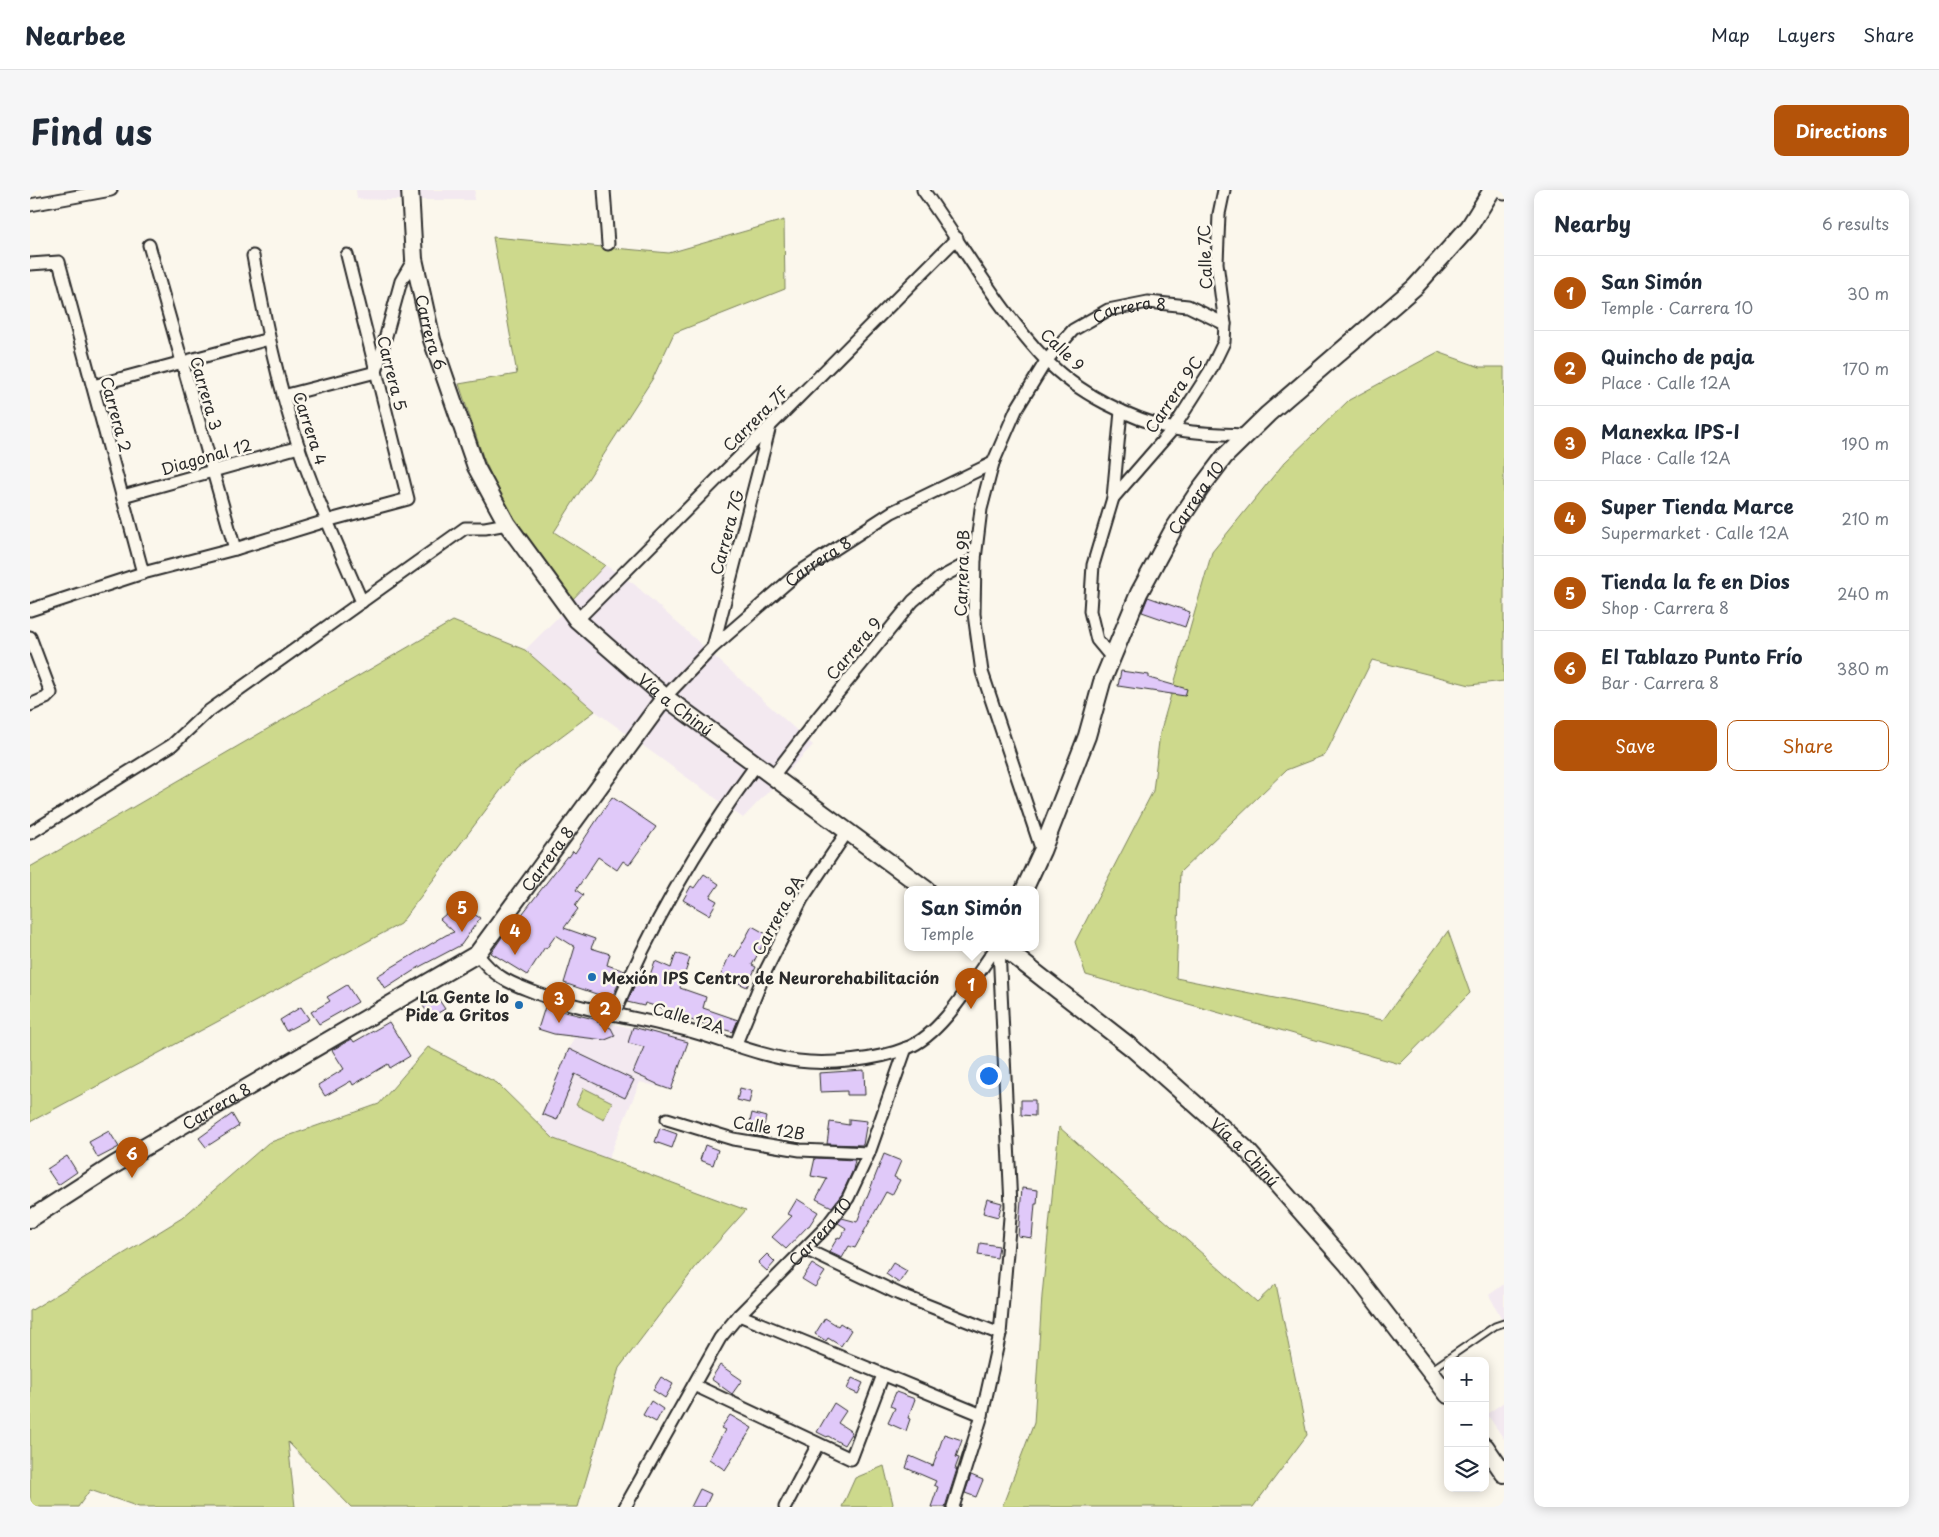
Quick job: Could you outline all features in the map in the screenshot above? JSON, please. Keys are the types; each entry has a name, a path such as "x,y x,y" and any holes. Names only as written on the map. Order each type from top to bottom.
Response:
{"street":[{"path":"30,206 64,194 111,190"},
{"name":"Carrera 6","path":"410,190 414,259 432,340 476,467"},
{"path":"604,190 608,244"},
{"name":"Calle 9","path":"923,190 1010,318 1046,360 1082,389 1121,411 1173,429 1208,434 1246,435"},
{"name":"Calle 7C","path":"1224,190 1219,214 1217,263 1225,324"},
{"name":"Carrera 10","path":"1026,886 1042,851 1087,736 1102,682 1139,593 1173,530 1200,489 1225,456 1246,435 1415,287 1469,227 1492,190"},
{"path":"1499,190 1504,194"},
{"name":"Carrera 7F","path":"577,620 957,238"},
{"name":"Carrera 3","path":"149,245 235,549"},
{"name":"Carrera 5","path":"326,521 408,499 347,255"},
{"name":"Carrera 4","path":"253,256 269,339 283,396 299,447 326,521 362,602"},
{"path":"283,396 376,372 400,281 414,259"},
{"name":"Carrera 2","path":"30,264 59,262 143,573"},
{"name":"Carrera 8","path":"1046,360 1073,330 1108,310 1148,302 1180,305 1188,306 1225,324"},
{"name":"Carrera 9C","path":"1113,498 1173,429 1213,364 1224,342 1225,324"},
{"path":"93,386 269,339"},
{"name":"Carrera 9B","path":"1042,851 982,672 974,614 975,559 981,509 993,463 1016,410 1046,360"},
{"name":"Carrera 9C","path":"1112,658 1097,640 1090,611 1093,565 1113,498 1121,411"},
{"name":"Carrera 7G","path":"713,646 770,426"},
{"name":"Diagonal 12","path":"122,496 299,447"},
{"name":"Carrera 8","path":"30,1219 114,1164 477,954 665,697 713,646 798,573 876,522 892,512 993,463"},
{"name":"Vía a Chinú","path":"476,467 507,524 577,620 665,697 921,886"},
{"path":"30,610 143,573 235,549 326,521"},
{"path":"30,832 172,745 206,713 465,528 485,528 507,524"},
{"name":"Carrera 9","path":"773,776 819,716 913,601 940,578 975,559"},
{"path":"30,636 51,693 46,698 30,705"},
{"path":"614,1014 649,937 690,862 720,815 756,765"},
{"name":"Carrera 9A","path":"735,1046 766,970 802,898 847,832"},
{"path":"906,1048 925,1038 938,1026 995,951"},
{"path":"953,1507 982,1416 1000,1334 1011,1206 997,951"},
{"name":"Vía a Chinú","path":"1008,951 1132,1048 1246,1148 1348,1265 1444,1390"},
{"name":"Calle 12A","path":"477,954 489,968 503,979 553,999 687,1031 784,1059 815,1062 845,1061 906,1048"},
{"name":"Carrera 10","path":"625,1507 720,1338 739,1315 826,1227 848,1198 869,1153 906,1048"},
{"name":"Calle 12B","path":"667,1119 733,1139 800,1150 869,1153"},
{"path":"805,1249 899,1294 1000,1334"},
{"path":"739,1315 982,1416"},
{"path":"694,1385 851,1459 884,1375"},
{"path":"785,1507 818,1444"},
{"path":"1486,1447 1504,1474"}],"lane":[{"path":"1429,1371 1495,1326 1504,1323"}],"shaded area":[{"path":"356,190 475,190 474,200 388,200 357,199"},
{"path":"605,565 634,584 813,745 743,818 595,711 525,650 562,613"},
{"path":"582,1018 688,1040 671,1090 640,1082 608,1159 554,1139 538,1124"},
{"path":"1504,1284 1504,1323 1489,1295"},
{"path":"1504,1402 1504,1439 1489,1417 1489,1413"}],"green space":[{"path":"784,220 785,289 674,333 653,378 554,532 605,565 571,601 510,517 483,457 459,384 517,374 493,237 669,253"},
{"path":"1438,352 1480,367 1504,367 1504,681 1470,685 1372,660 1325,755 1286,770 1180,872 1176,978 1383,1020 1448,931 1470,993 1400,1064 1086,975 1075,942 1153,791 1160,733 1212,552 1284,463 1349,400"},
{"path":"453,621 525,650 595,711 516,770 400,924 30,1122 30,867"},
{"path":"428,1047 497,1083 554,1139 746,1210 698,1264 619,1368 578,1507 351,1507 288,1442 295,1507 139,1507 90,1490 78,1507 30,1507 30,1311 182,1218 268,1143 379,1104"},
{"path":"584,1088 612,1102 604,1119 576,1105"},
{"path":"1059,1127 1257,1302 1276,1284 1307,1435 1253,1507 1002,1507 1034,1423 1042,1296"},
{"path":"884,1466 893,1504 891,1507 842,1507 855,1478"}],"building":[{"path":"1148,597 1190,612 1185,627 1142,612"},
{"path":"1121,671 1149,675 1149,678 1187,689 1185,696 1118,686"},
{"path":"612,797 656,827 629,865 623,861 617,870 598,857 576,890 583,895 575,906 578,909 564,928 595,939 591,948 610,954 607,965 625,971 611,999 564,983 575,947 556,935 546,949 545,947 527,975 491,953 511,924 513,926 567,856 569,857 573,851 575,853"},
{"path":"704,874 719,884 710,897 717,901 709,915 683,900 691,886 694,888"},
{"path":"458,904 480,918 461,945 421,966 385,989 377,976 454,932 440,919"},
{"path":"752,926 768,935 752,965 756,967 747,987 721,975 730,954 735,957"},
{"path":"676,953 690,958 680,988 706,997 703,1008 738,1020 733,1032 673,1015 674,1012 645,1003 644,1006 627,1002 639,976 649,978 655,961 671,968"},
{"path":"347,985 358,1002 319,1024 311,1012 330,1001 327,997"},
{"path":"437,997 445,1009 431,1017 423,1006"},
{"path":"301,1007 309,1019 286,1031 280,1020"},
{"path":"545,1007 598,1020 597,1022 611,1028 615,1036 605,1040 554,1034 538,1029"},
{"path":"389,1022 410,1056 390,1068 388,1064 353,1085 351,1081 325,1096 318,1085 344,1069 332,1050 352,1039 354,1042"},
{"path":"633,1027 688,1042 671,1090 633,1073 644,1047 628,1043"},
{"path":"569,1049 634,1080 625,1098 575,1074 557,1120 542,1114"},
{"path":"864,1070 865,1095 847,1095 847,1091 820,1092 819,1073"},
{"path":"740,1088 752,1091 749,1103 737,1100"},
{"path":"1021,1100 1035,1100 1035,1116 1021,1115"},
{"path":"752,1113 766,1117 762,1134 748,1131"},
{"path":"232,1114 239,1126 206,1147 199,1138"},
{"path":"849,1119 867,1121 863,1145 827,1144 830,1122 849,1125"},
{"path":"660,1128 677,1134 672,1148 655,1142"},
{"path":"109,1131 119,1147 98,1158 89,1142"},
{"path":"705,1145 718,1150 713,1165 700,1160"},
{"path":"884,1154 901,1161 894,1177 900,1180 892,1195 886,1192 855,1248 849,1246 842,1258 829,1252 846,1228 838,1223 842,1218 857,1222"},
{"path":"67,1156 77,1172 58,1185 47,1169"},
{"path":"815,1158 855,1160 853,1170 842,1194 832,1207 816,1199 827,1179 811,1176"},
{"path":"1022,1188 1038,1190 1032,1238 1018,1236"},
{"path":"797,1199 818,1212 809,1226 786,1249 772,1237 792,1216 788,1214"},
{"path":"987,1199 1002,1203 998,1217 983,1213"},
{"path":"980,1243 999,1246 997,1258 978,1255"},
{"path":"767,1254 775,1262 767,1271 758,1263"},
{"path":"893,1263 907,1271 899,1283 886,1274"},
{"path":"812,1264 825,1272 815,1287 802,1279"},
{"path":"825,1318 838,1326 840,1323 851,1330 841,1346 828,1338 826,1341 815,1334"},
{"path":"720,1365 742,1380 732,1394 711,1379"},
{"path":"661,1377 673,1384 665,1398 653,1390"},
{"path":"852,1378 863,1383 858,1394 847,1389"},
{"path":"896,1392 915,1399 908,1418 910,1419 906,1431 888,1423 895,1408 890,1406"},
{"path":"651,1401 663,1409 656,1422 643,1415"},
{"path":"834,1403 846,1411 838,1423 852,1432 844,1445 817,1432"},
{"path":"730,1415 752,1428 725,1470 709,1459 725,1430 721,1428"},
{"path":"944,1434 962,1440 956,1457 959,1458 945,1507 931,1507 938,1487 934,1485 936,1481 906,1468 910,1456 933,1466"},
{"path":"971,1475 983,1480 976,1497 965,1493"},
{"path":"700,1489 711,1494 705,1507 691,1507"}],"place":[{"name":"Tienda la fe en Dios","path":"462,932"},
{"name":"Super Tienda Marce","path":"515,955"},
{"name":"Mexión IPS Centro de Neurorehabilitación","path":"592,977"},
{"name":"La Gente lo Pide a Gritos","path":"519,1005"},
{"name":"San Simón","path":"971,1009"},
{"name":"Manexka IPS-I","path":"559,1023"},
{"name":"Quincho de paja","path":"605,1033"},
{"name":"El Tablazo Punto Frío","path":"132,1178"}]}
